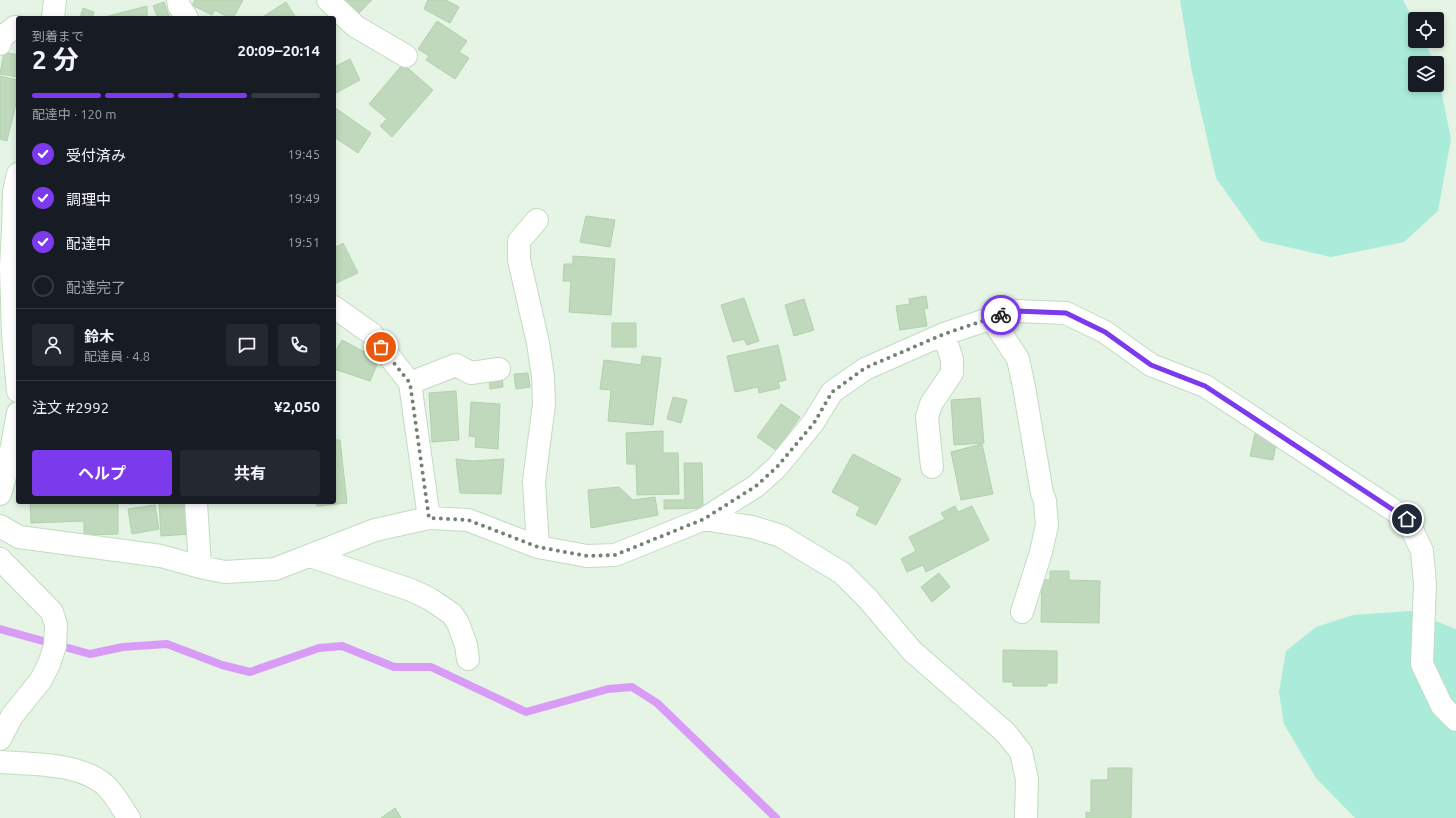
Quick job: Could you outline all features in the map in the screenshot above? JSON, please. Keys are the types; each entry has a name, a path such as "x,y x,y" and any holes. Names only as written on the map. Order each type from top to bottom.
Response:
{"street":[{"path":"53,16 55,0"},
{"path":"178,0 179,6 186,16"},
{"path":"328,0 355,26 406,56"},
{"path":"0,44 2,37 16,27"},
{"path":"16,183 14,192 13,229 13,335 16,369"},
{"path":"537,220 519,241 519,260 538,343 543,377 544,404 534,481 538,547"},
{"path":"336,308 372,334 410,383 429,518"},
{"path":"0,526 19,536 161,556 200,567 225,572 275,569 375,530 429,518 468,520 538,547 587,556 615,555 704,519 756,486 777,467 814,423 832,392 865,368 944,334 1013,311 1066,313 1105,332 1151,365 1205,386 1407,519 1422,551 1425,584 1422,664 1442,706 1456,720"},
{"path":"991,318 1018,359 1047,525 1041,552 1022,612"},
{"path":"932,467 927,418 931,404 952,373 952,360 944,334"},
{"path":"410,383 456,365 472,374 499,369"},
{"path":"0,494 9,462 16,423"},
{"path":"196,504 200,567"},
{"path":"704,519 752,527 781,536 842,573 868,599 912,651 1005,732 1021,752 1027,779 1026,818"},
{"path":"310,556 411,590 430,599 452,614 458,623 466,645 468,659"},
{"path":"0,559 52,612 56,625 55,646 44,675 12,716 0,739"},
{"path":"0,762 54,766 85,773 104,784 113,794 129,818"}],"shaded area":[{"path":"1180,0 1403,0 1409,12 1408,12 1408,48 1428,48 1432,56 1408,56 1408,92 1441,92 1451,139 1438,211 1404,242 1331,257 1261,241 1216,178 1192,72"},
{"path":"1410,611 1456,629 1456,818 1355,818 1316,778 1284,724 1279,692 1286,651 1316,627 1353,615"}],"building":[{"path":"195,0 243,0 234,16 226,16 215,10 212,15 192,5"},
{"path":"344,0 372,0 358,14"},
{"path":"428,0 446,0 459,7 450,23 424,9"},
{"path":"164,2 169,16 157,16 153,6"},
{"path":"286,2 295,16 264,16"},
{"path":"147,6 147,16 109,16"},
{"path":"83,8 94,12 93,16 81,16"},
{"path":"437,21 467,41 459,52 469,58 455,79 426,60 429,56 418,49"},
{"path":"4,52 16,55 16,77 0,74"},
{"path":"350,59 360,80 336,93 336,66"},
{"path":"403,64 433,90 392,137 380,126 387,119 369,104"},
{"path":"0,76 16,80 16,103 7,141 0,139"},
{"path":"336,108 371,133 358,153 336,138"},
{"path":"586,216 615,220 610,247 580,242"},
{"path":"343,243 358,273 336,283 336,247"},
{"path":"573,256 615,259 611,315 569,312 571,281 563,281 564,264 573,264"},
{"path":"926,296 928,308 924,309 927,326 900,330 896,306 910,304 909,299"},
{"path":"744,298 759,341 747,345 744,339 733,342 721,305"},
{"path":"804,299 814,330 794,336 785,305"},
{"path":"612,323 636,323 636,347 612,347"},
{"path":"342,340 379,360 370,381 336,370 336,350"},
{"path":"778,345 786,380 778,382 780,388 759,393 758,387 735,392 727,356"},
{"path":"642,356 661,358 653,425 608,421 611,390 600,389 604,360 641,365"},
{"path":"528,373 530,387 516,389 514,374"},
{"path":"502,375 503,387 490,389 489,376"},
{"path":"456,391 459,440 432,442 429,393"},
{"path":"673,397 687,400 681,423 667,419"},
{"path":"980,398 984,443 954,445 951,400"},
{"path":"471,402 500,404 498,449 475,447 476,437 469,436"},
{"path":"781,404 800,417 776,450 757,437"},
{"path":"663,431 663,453 678,453 679,494 637,495 636,464 627,464 626,433"},
{"path":"1255,434 1277,439 1273,460 1250,456"},
{"path":"336,440 340,440 347,503 317,506 316,504 336,504"},
{"path":"982,444 993,494 961,500 951,452"},
{"path":"853,454 901,479 876,525 856,515 860,507 832,492"},
{"path":"456,459 473,461 504,459 501,494 460,493"},
{"path":"684,463 702,463 703,508 664,509 664,500 685,500"},
{"path":"619,487 633,500 655,497 658,515 591,528 588,490"},
{"path":"30,504 118,504 118,534 84,535 84,521 31,523"},
{"path":"159,504 189,504 191,534 161,536"},
{"path":"155,505 159,529 132,534 128,509"},
{"path":"955,506 958,512 972,506 989,540 926,572 923,565 907,572 901,559 916,551 909,537 945,519 941,513"},
{"path":"1050,571 1069,571 1069,580 1100,581 1099,623 1041,622 1042,580 1050,580"},
{"path":"939,573 950,587 932,602 921,587"},
{"path":"1003,650 1057,651 1057,683 1047,683 1047,686 1013,686 1013,682 1003,682"},
{"path":"1108,768 1132,768 1131,818 1086,818 1086,812 1091,813 1091,780 1108,780"},
{"path":"395,808 401,818 381,818"}],"waterway":[{"path":"0,629 90,654 123,647 167,644 222,665 250,672 319,648 342,646 394,667 431,667 526,712 608,689 632,687 657,703 776,818"}],"way so far":[{"path":"381,347 410,383 429,518 468,520 538,547 587,556 615,555 704,519 756,486 777,467 814,423 832,392 865,368 944,334 1001,315"}],"route":[{"path":"1001,315 1013,311 1066,313 1105,332 1151,365 1205,386 1407,519"}]}
